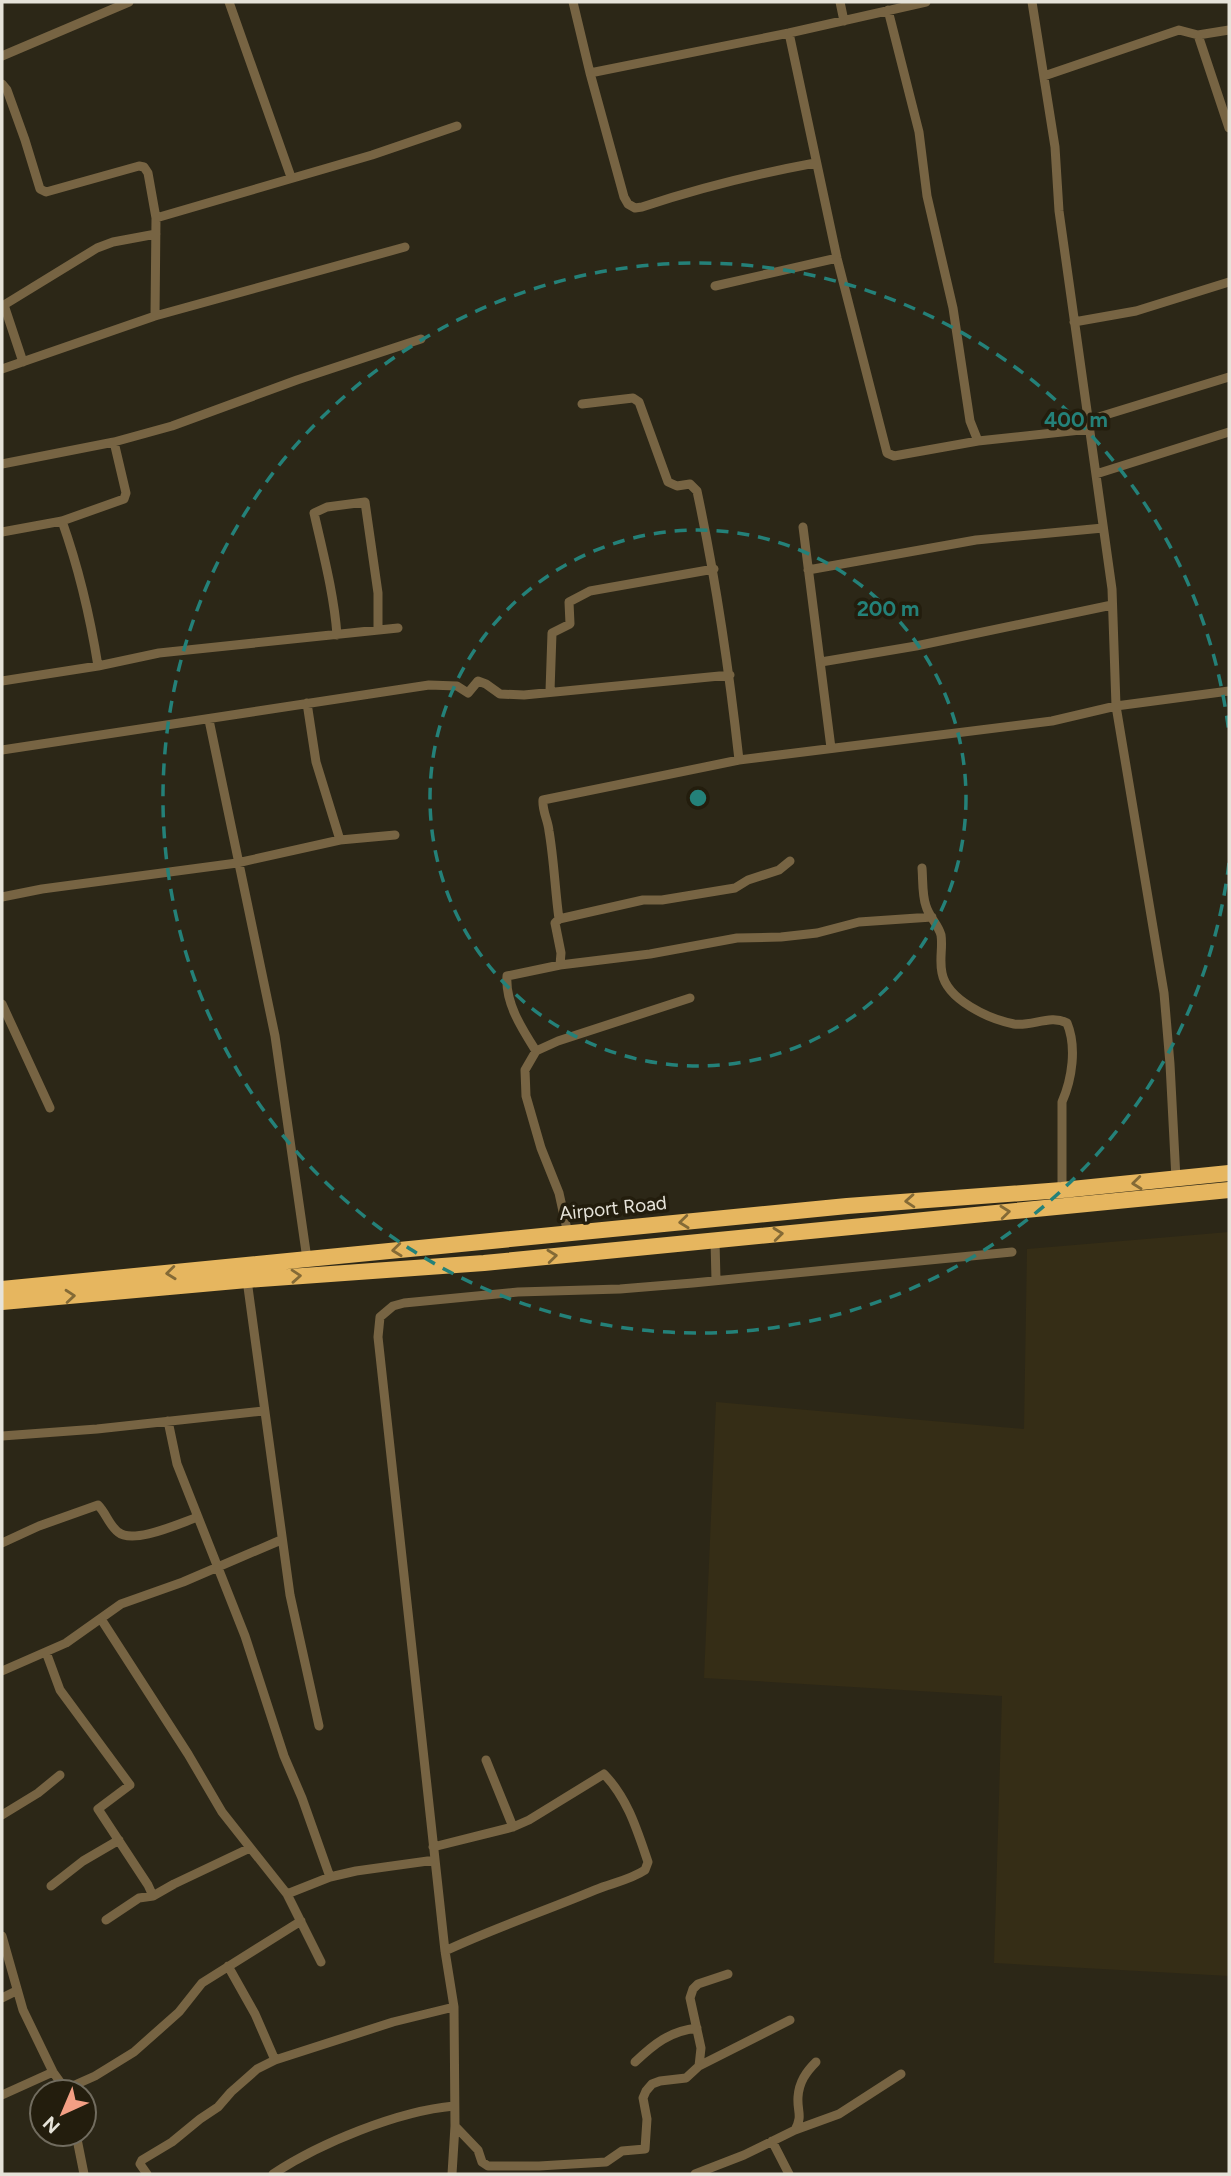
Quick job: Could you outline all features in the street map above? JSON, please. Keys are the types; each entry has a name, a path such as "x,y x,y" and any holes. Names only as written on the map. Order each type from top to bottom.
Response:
{"highway":[{"name":"Airport Road","path":"2,1289 847,1206 1062,1190 1229,1172"},
{"path":"2,1302 247,1280 484,1263 1229,1190"}],"street":[{"path":"2,56 129,2"},
{"path":"229,2 291,177"},
{"path":"573,2 590,73 628,204 635,208 764,172 815,163"},
{"path":"840,2 844,21"},
{"path":"590,73 926,2"},
{"path":"1032,2 1055,147 1059,211 1103,528 1112,605 1116,706 1164,993 1176,1179"},
{"path":"888,10 919,132 927,196 953,307 970,421 978,441"},
{"path":"1044,76 1179,30 1198,35 1229,30"},
{"path":"789,33 837,258 887,453 894,456 1089,425 1229,377"},
{"path":"1198,35 1229,128"},
{"path":"2,84 25,140 40,189 46,192 139,166 144,167 148,173 156,218 155,316"},
{"path":"156,218 372,155 457,126"},
{"path":"23,362 3,305 97,248 113,242 156,234"},
{"path":"2,369 155,316 405,247"},
{"path":"715,286 837,258"},
{"path":"1074,323 1136,311 1229,282"},
{"path":"2,464 114,442 172,426 297,380 421,340"},
{"path":"582,404 633,398 639,402 668,482 677,486 690,484 697,491 714,569 730,675 739,760"},
{"path":"1096,474 1229,432"},
{"path":"2,532 62,521 124,499 126,493 114,442"},
{"path":"337,635 332,588 314,513 327,507 365,502 378,593 378,630"},
{"path":"62,521 78,565 89,608 98,666"},
{"path":"803,527 831,748"},
{"path":"808,570 976,540 1103,528"},
{"path":"550,691 552,633 570,624 569,602 590,591 714,569"},
{"path":"821,663 1112,605"},
{"path":"2,681 159,653 398,628"},
{"path":"2,750 429,685 457,686 468,693 478,681 500,694 524,695 730,675"},
{"path":"559,919 552,848 542,808 543,800 739,760 1052,720 1116,706 1229,691"},
{"path":"307,703 316,762 340,840"},
{"path":"209,720 275,1037 307,1259"},
{"path":"2,897 42,889 237,863 340,840 395,835"},
{"path":"560,965 561,953 555,923 559,919 643,901 735,888 748,880 779,870 790,860"},
{"path":"922,868 926,907 941,936 942,977 961,1001 980,1014 1011,1024 1053,1020 1067,1023 1072,1059 1067,1090 1062,1102 1062,1190"},
{"path":"536,1051 515,1013 507,988 507,976 560,965 650,954 737,938 781,937 817,933 859,922 932,917"},
{"path":"568,1234 559,1193 541,1148 526,1096 525,1070 536,1051 558,1041 690,998"},
{"path":"2,1003 50,1108"},
{"path":"715,1241 716,1280"},
{"path":"452,2174 455,2126 454,2007 445,1951 398,1537 379,1337 380,1317 393,1306 404,1303 519,1292 620,1289 1012,1252"},
{"path":"247,1280 281,1540 290,1595 319,1726"},
{"path":"2,1436 263,1411"},
{"path":"167,1421 177,1464 245,1636 284,1756 330,1877"},
{"path":"2,1543 39,1525 98,1505 116,1531 126,1537 139,1536 198,1517"},
{"path":"2,1671 66,1643 121,1604 281,1540"},
{"path":"101,1619 222,1812 287,1894 321,1962"},
{"path":"46,1652 60,1689 130,1785 98,1809 153,1896"},
{"path":"486,1760 513,1826"},
{"path":"433,1847 513,1826 550,1808 604,1774 620,1794 634,1822 648,1862 645,1870 637,1876 494,1929 445,1951"},
{"path":"2,1815 38,1793 60,1775"},
{"path":"51,1886 83,1861 119,1840"},
{"path":"106,1920 139,1898 153,1896 250,1848"},
{"path":"287,1894 330,1877 356,1871 435,1860"},
{"path":"92,2078 134,2052 179,2012 202,1983 301,1920"},
{"path":"2,1936 16,1991 57,2078"},
{"path":"228,1966 255,2014 275,2060"},
{"path":"699,2066 701,2048 690,1998 698,1984 728,1974"},
{"path":"2,1998 16,1991"},
{"path":"147,2174 140,2164 142,2160 172,2142 218,2107 257,2068 393,2022 454,2007"},
{"path":"455,2126 478,2150 482,2162 488,2166 606,2162 622,2151 645,2149 647,2119 643,2098 646,2091 660,2081 685,2078 699,2066 790,2020"},
{"path":"635,2062 659,2040 681,2030 697,2028"},
{"path":"795,2130 800,2119 798,2100 801,2084 805,2073 816,2062"},
{"path":"2,2095 53,2072"},
{"path":"695,2174 839,2113 901,2074"},
{"path":"273,2174 348,2135 435,2108 454,2105"},
{"path":"772,2141 789,2174"},
{"path":"79,2148 84,2174"}],"shaded area":[{"path":"1229,1232 1229,1976 994,1963 1002,1696 704,1678 716,1402 1024,1429 1027,1249"}]}
